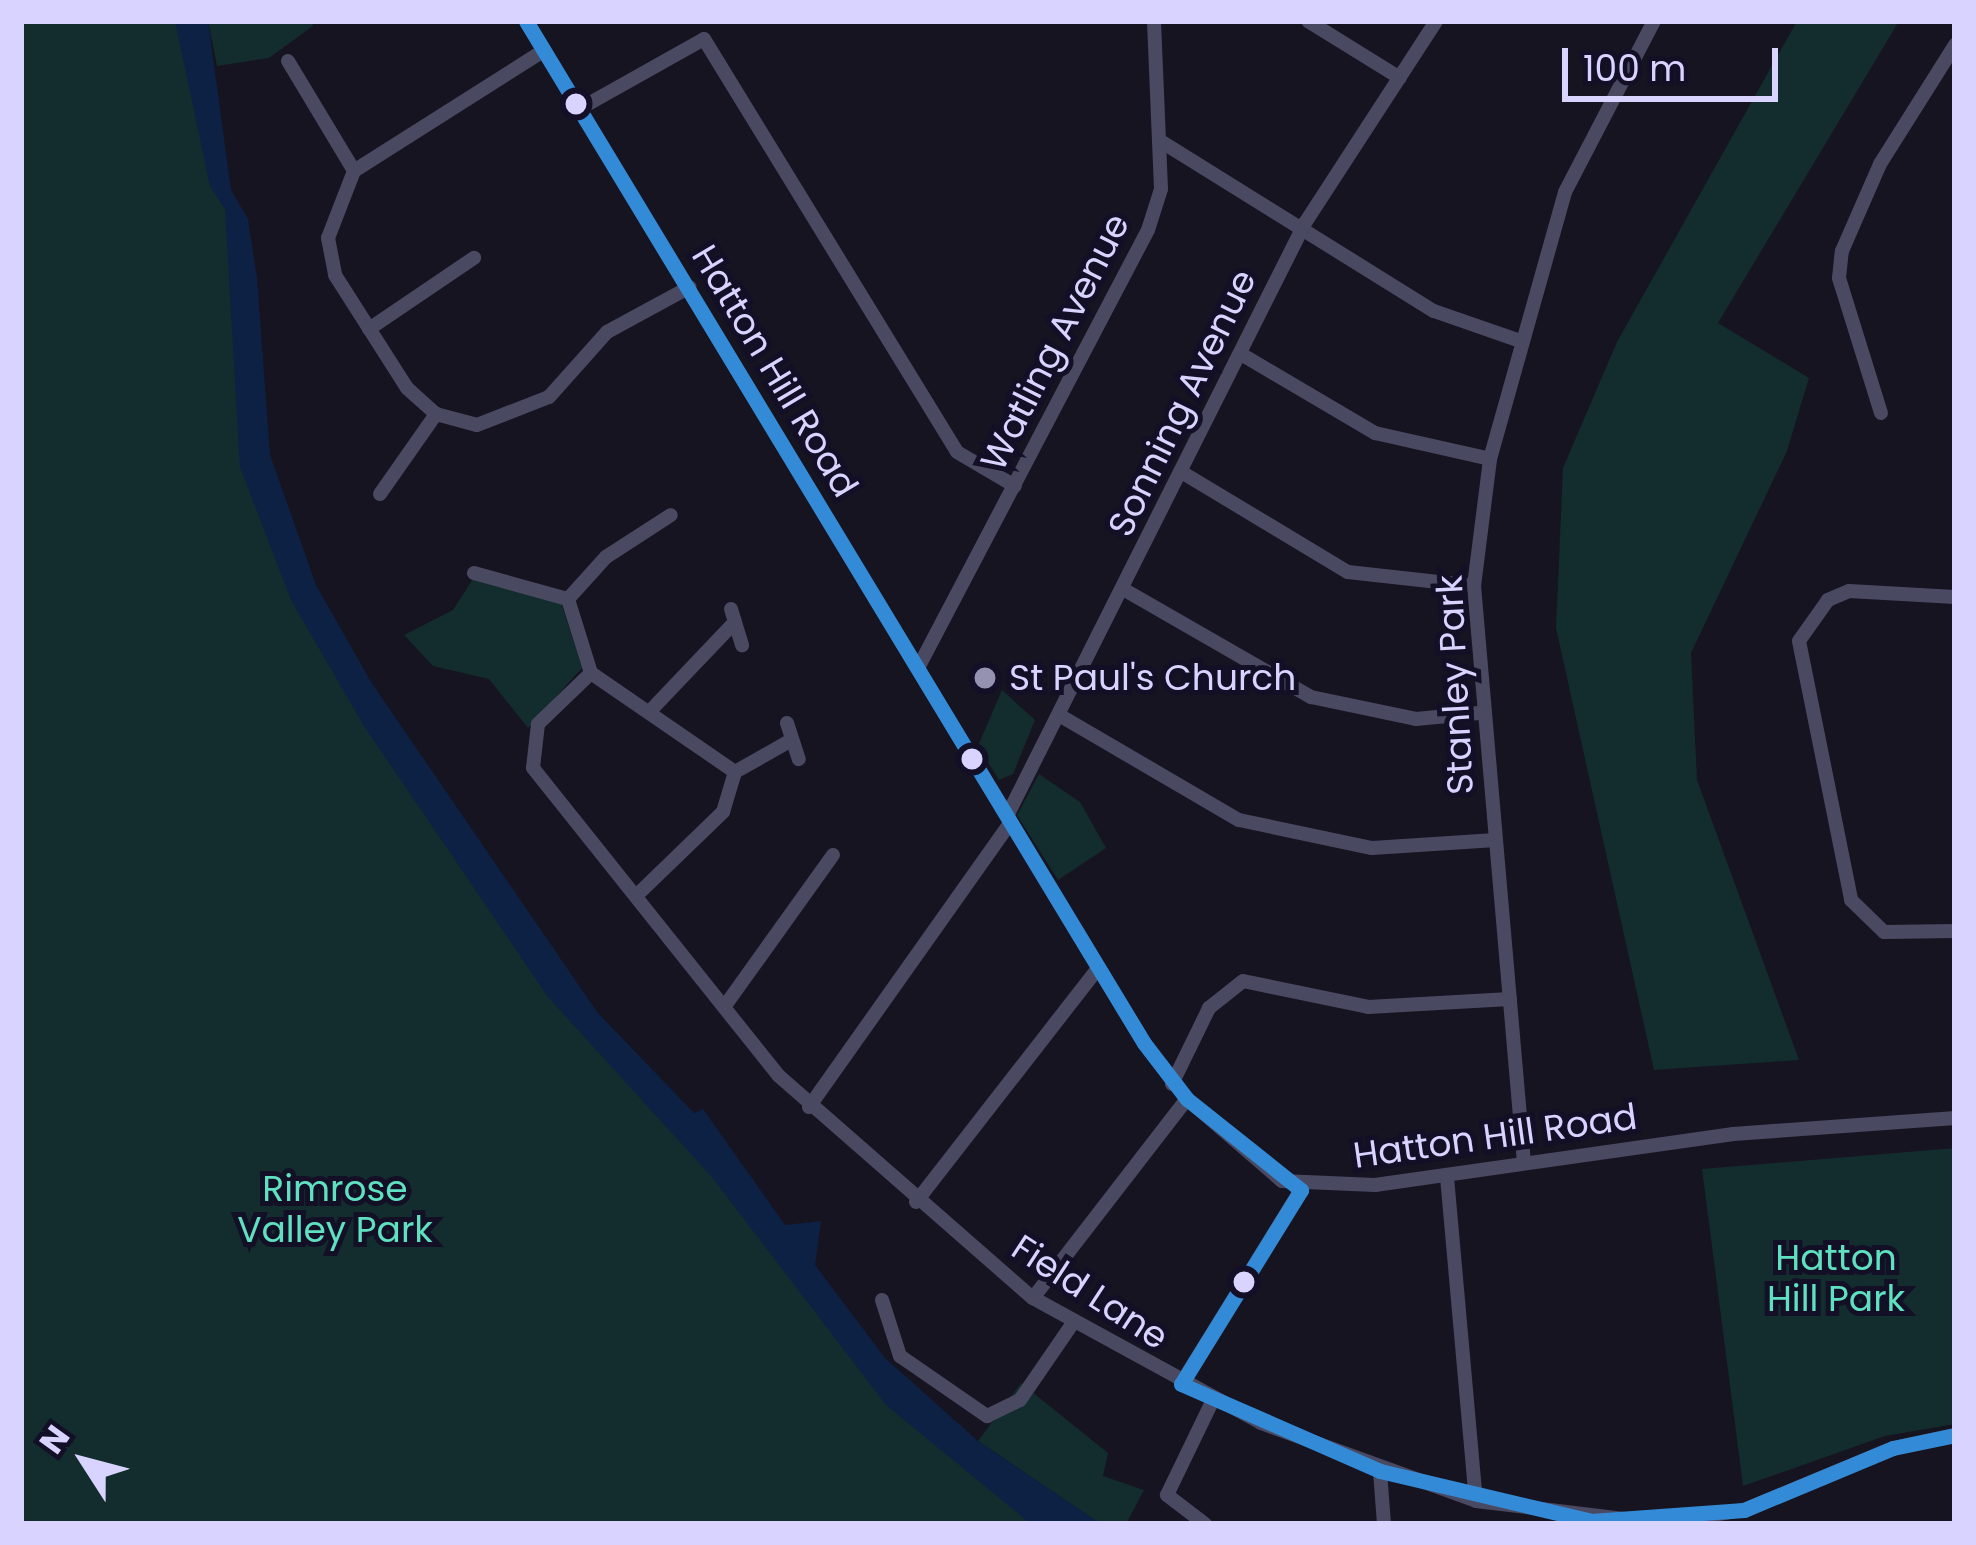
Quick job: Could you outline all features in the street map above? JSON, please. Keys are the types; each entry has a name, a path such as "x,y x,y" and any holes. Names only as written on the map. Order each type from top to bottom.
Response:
{"street":[{"name":"Hatton Hill Road","path":"526,21 1172,1084 1301,1190 1955,1118"},
{"name":"Watling Avenue","path":"918,668 1132,271 1161,188 1154,21"},
{"path":"1308,21 1400,77"},
{"name":"Sonning Avenue","path":"809,1107 1008,819 1305,223 1436,21"},
{"name":"Stanley Park","path":"1524,1162 1496,840 1479,713 1474,586 1490,459 1520,340 1584,144 1654,21"},
{"path":"581,108 704,40 957,452 1015,486"},
{"path":"1881,413 1842,251 1880,164 1955,45"},
{"path":"543,51 354,170 328,238 334,275 369,329 436,414 514,419 607,332 690,287"},
{"path":"288,61 354,170"},
{"path":"1162,142 1305,223 1434,311 1520,340"},
{"path":"369,329 474,258"},
{"path":"1241,354 1375,434 1490,459"},
{"path":"380,494 436,414"},
{"path":"1183,473 1348,572 1474,586"},
{"path":"568,599 606,557 671,515"},
{"path":"474,573 568,599"},
{"path":"1123,589 1311,697 1392,717 1479,713"},
{"path":"1955,597 1849,591 1828,600 1799,641 1799,665 1851,900 1884,932 1955,931"},
{"path":"568,599 591,673 652,708 735,772"},
{"path":"652,708 731,617 742,645"},
{"name":"Field Lane","path":"591,673 562,691 530,748 533,768 809,1107 1033,1298 1181,1384 1380,1471 1476,1501 1663,1523 1744,1510 1893,1448 1955,1436"},
{"path":"1059,715 1254,825 1372,848 1496,840"},
{"path":"787,724 788,742 800,759"},
{"path":"637,895 723,812 735,772 788,742"},
{"path":"727,1004 833,855"},
{"path":"916,1202 1098,968"},
{"path":"1172,1084 1209,1008 1243,981 1368,1007 1510,999"},
{"path":"1033,1298 1186,1099"},
{"path":"1447,1177 1476,1501"},
{"path":"1181,1384 1301,1190"},
{"path":"882,1300 900,1356 987,1416 1020,1400 1073,1323"},
{"path":"1205,1524 1167,1495 1213,1400"},
{"path":"1380,1471 1384,1524"}],"green space":[{"name":"Rimrose Valley Park","path":"21,21 191,21 287,554 472,859 880,1378 1063,1524 21,1524"},
{"path":"208,21 312,21 313,26 269,58 217,66"},
{"path":"1797,21 1899,21 1718,323 1809,378 1787,451 1691,653 1697,780 1799,1060 1654,1070 1556,628 1563,468 1617,342"},
{"path":"473,579 561,602 582,668 528,728 489,679 433,666 404,635 453,610"},
{"path":"1002,690 1035,720 1013,774 999,780 978,746"},
{"path":"1039,774 1080,802 1106,848 1058,880 1017,815"},
{"name":"Hatton Hill Park","path":"1955,1148 1955,1424 1885,1436 1743,1486 1702,1169"},
{"path":"1021,1383 1108,1453 1103,1476 1144,1490 1126,1524 1101,1524 978,1441"}],"water":[{"path":"175,21 208,21 231,190 248,219 257,278 270,455 316,585 371,682 597,1012 694,1113 703,1109 785,1225 821,1221 815,1265 885,1358 978,1441 1101,1524 1031,1524 886,1405 711,1176 548,997 364,726 291,600 240,467 225,209 210,186"}],"transit line":[{"path":"526,21 1144,1043 1187,1099 1301,1190 1181,1384 1380,1471 1591,1521 1744,1510 1893,1448 1955,1435"}],"place":[{"name":"St Paul's Church","path":"985,678"}]}
